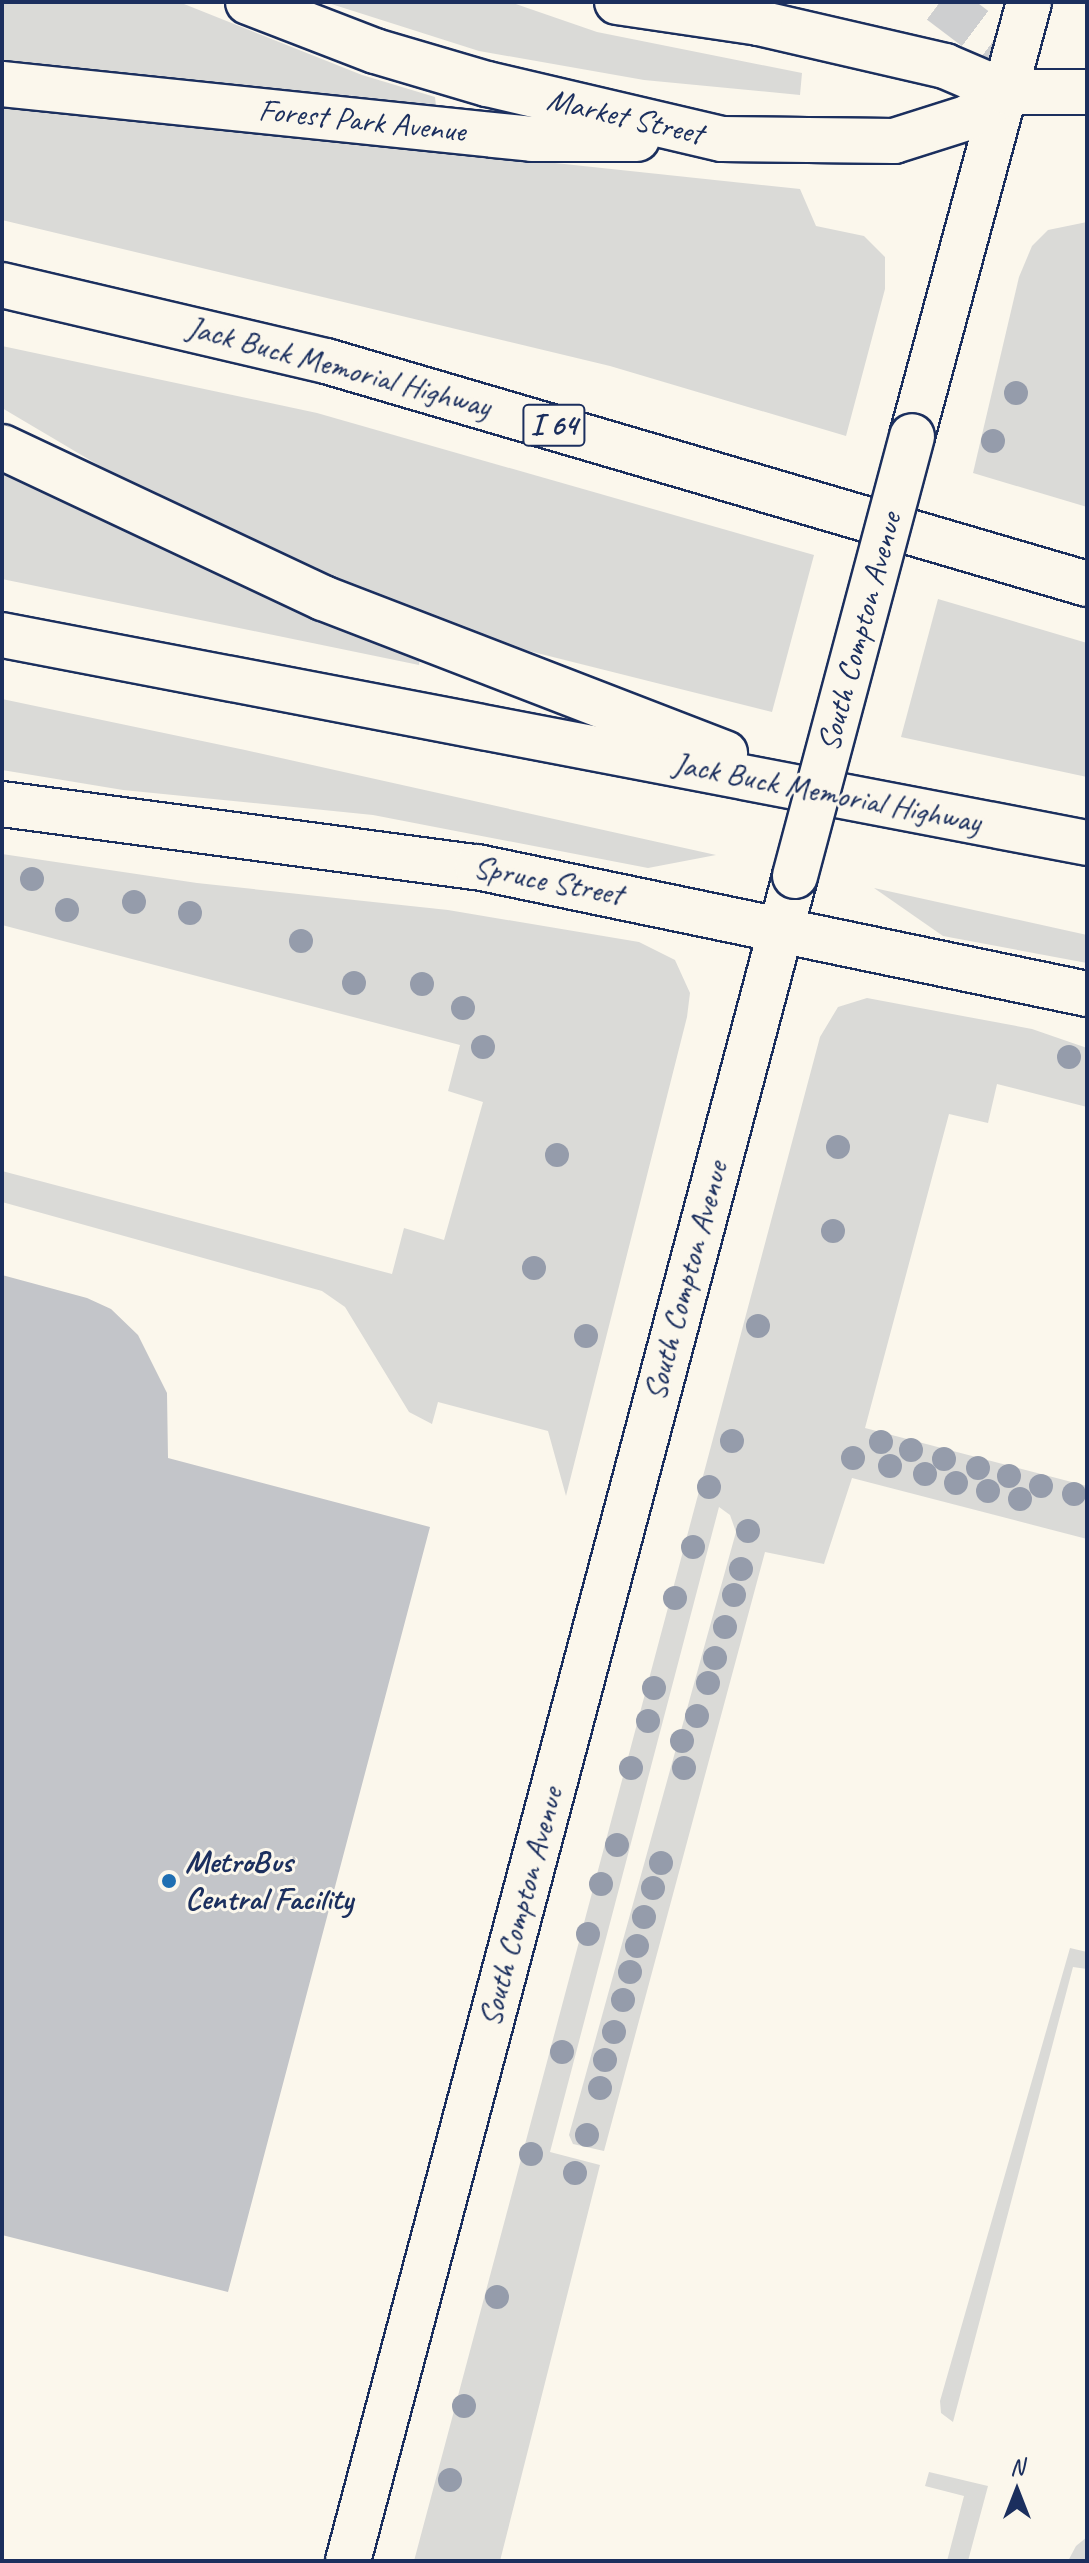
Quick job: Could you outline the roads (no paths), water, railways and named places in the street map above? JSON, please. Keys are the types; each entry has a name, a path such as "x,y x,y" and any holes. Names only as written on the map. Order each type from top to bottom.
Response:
{"main road":[{"name":"Market Street","path":"248,2 375,51 487,84 722,139 894,141 967,118 1006,92"},
{"path":"617,2 759,23 945,66 1006,92 1087,92"},
{"path":"702,2 759,23"},
{"name":"South Compton Avenue","path":"348,2561 779,930 1029,2"},
{"name":"Forest Park Avenue","path":"2,84 532,139 722,139"},
{"name":"Jack Buck Memorial Highway","path":"8,286 372,374 1087,584"},
{"path":"2,447 323,598 704,742 776,780"},
{"name":"Jack Buck Memorial Highway","path":"2,635 259,688 776,780 1087,843"},
{"name":"Spruce Street","path":"2,804 477,867 1087,994"}],"tunnel":[{"path":"940,2 1043,80"}],"place":[{"name":"MetroBus Central Facility","path":"169,1881"}]}
